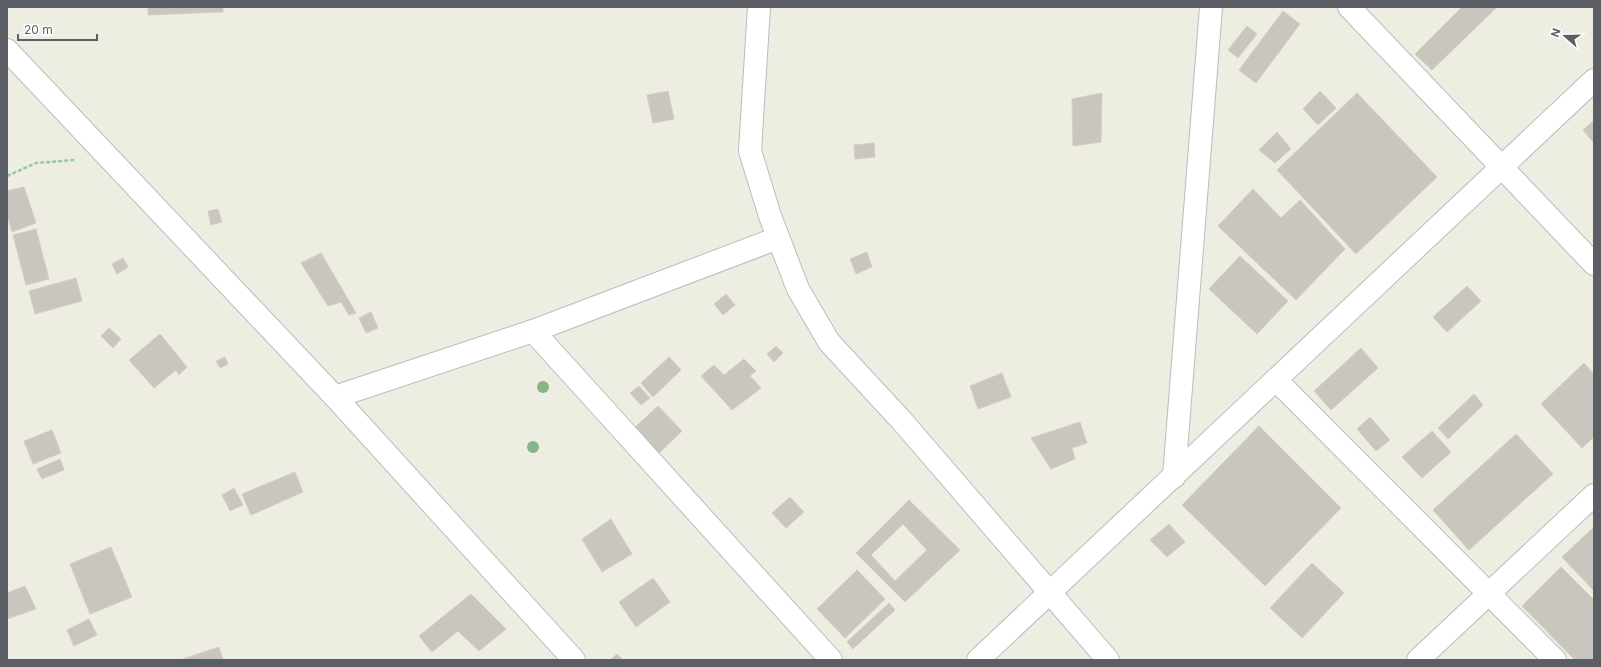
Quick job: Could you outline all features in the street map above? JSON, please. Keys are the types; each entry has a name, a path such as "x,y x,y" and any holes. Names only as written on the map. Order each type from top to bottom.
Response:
{"street":[{"path":"759,7 750,151 778,238 798,289 829,342 902,421 1108,660"},
{"path":"1174,477 1211,7"},
{"path":"1349,7 1594,264"},
{"path":"7,50 335,397 574,660"},
{"path":"978,660 1594,80"},
{"path":"335,397 533,331 778,238"},
{"path":"533,331 830,660"},
{"path":"1276,380 1555,660"},
{"path":"1418,660 1594,495"}],"path":[{"path":"7,176 36,163 88,159 107,155"}],"building":[{"path":"148,7 223,7 223,12 148,15"},
{"path":"1462,7 1497,7 1432,70 1415,54"},
{"path":"1283,11 1300,24 1256,83 1239,70"},
{"path":"1247,26 1257,34 1238,58 1228,50"},
{"path":"668,91 674,119 653,123 647,95"},
{"path":"1320,91 1336,108 1318,125 1303,109"},
{"path":"1102,93 1101,142 1073,146 1072,99"},
{"path":"1357,93 1437,177 1356,254 1277,170"},
{"path":"1594,120 1594,143 1583,130"},
{"path":"1277,132 1291,149 1275,163 1259,150"},
{"path":"874,143 875,157 855,159 854,145"},
{"path":"24,187 36,223 12,232 7,214 7,191"},
{"path":"1253,189 1281,218 1300,200 1345,249 1296,300 1218,226"},
{"path":"218,209 222,222 211,225 208,211"},
{"path":"36,229 49,279 26,285 13,235"},
{"path":"867,252 872,267 856,274 850,259"},
{"path":"321,253 356,313 349,315 341,302 328,306 301,263"},
{"path":"1240,256 1288,301 1257,334 1209,289"},
{"path":"123,258 128,267 117,274 112,264"},
{"path":"76,278 82,301 35,314 29,291"},
{"path":"1467,286 1481,301 1447,332 1433,317"},
{"path":"726,294 735,305 723,315 714,304"},
{"path":"371,312 378,328 366,333 359,318"},
{"path":"109,328 121,339 113,348 101,336"},
{"path":"160,334 187,367 179,375 176,370 154,388 129,360"},
{"path":"776,346 783,353 774,362 767,354"},
{"path":"1361,348 1378,368 1331,410 1314,391"},
{"path":"225,357 228,364 220,368 216,361"},
{"path":"669,357 681,370 653,397 641,383"},
{"path":"744,359 756,371 750,376 761,388 732,410 701,376 714,365 724,375"},
{"path":"1584,363 1594,374 1594,437 1582,448 1541,404"},
{"path":"1002,373 1011,397 978,409 970,386"},
{"path":"639,386 650,398 641,405 630,393"},
{"path":"1474,394 1483,405 1448,439 1438,428"},
{"path":"658,406 682,431 657,455 633,429"},
{"path":"1370,417 1390,440 1376,451 1357,429"},
{"path":"1080,422 1087,443 1072,448 1075,459 1051,469 1031,438"},
{"path":"1259,426 1341,508 1265,586 1182,505"},
{"path":"52,430 61,453 33,464 24,441"},
{"path":"1432,431 1451,452 1422,478 1402,457"},
{"path":"1516,434 1553,474 1469,550 1433,510"},
{"path":"60,459 64,470 42,479 37,469"},
{"path":"295,472 303,492 251,515 242,494"},
{"path":"234,488 243,505 230,511 222,495"},
{"path":"790,497 804,512 786,528 772,513"},
{"path":"909,500 960,550 905,602 856,553","holes":["903,524 927,550 895,581 871,555"]},
{"path":"611,519 632,554 602,572 582,539"},
{"path":"1169,524 1185,542 1167,557 1150,540"},
{"path":"1594,527 1594,591 1562,557"},
{"path":"111,547 132,597 90,614 70,564"},
{"path":"1312,563 1344,593 1302,638 1270,608"},
{"path":"1561,567 1594,600 1594,660 1575,660 1522,606"},
{"path":"857,570 885,599 845,638 817,609"},
{"path":"653,578 670,602 636,627 619,602"},
{"path":"25,586 36,609 7,619 7,593"},
{"path":"471,594 506,629 479,651 458,631 432,652 419,636"},
{"path":"889,603 895,610 853,649 847,642"},
{"path":"89,619 97,635 74,646 67,630"},
{"path":"219,647 223,660 180,660"},
{"path":"617,654 623,660 610,660"}]}
